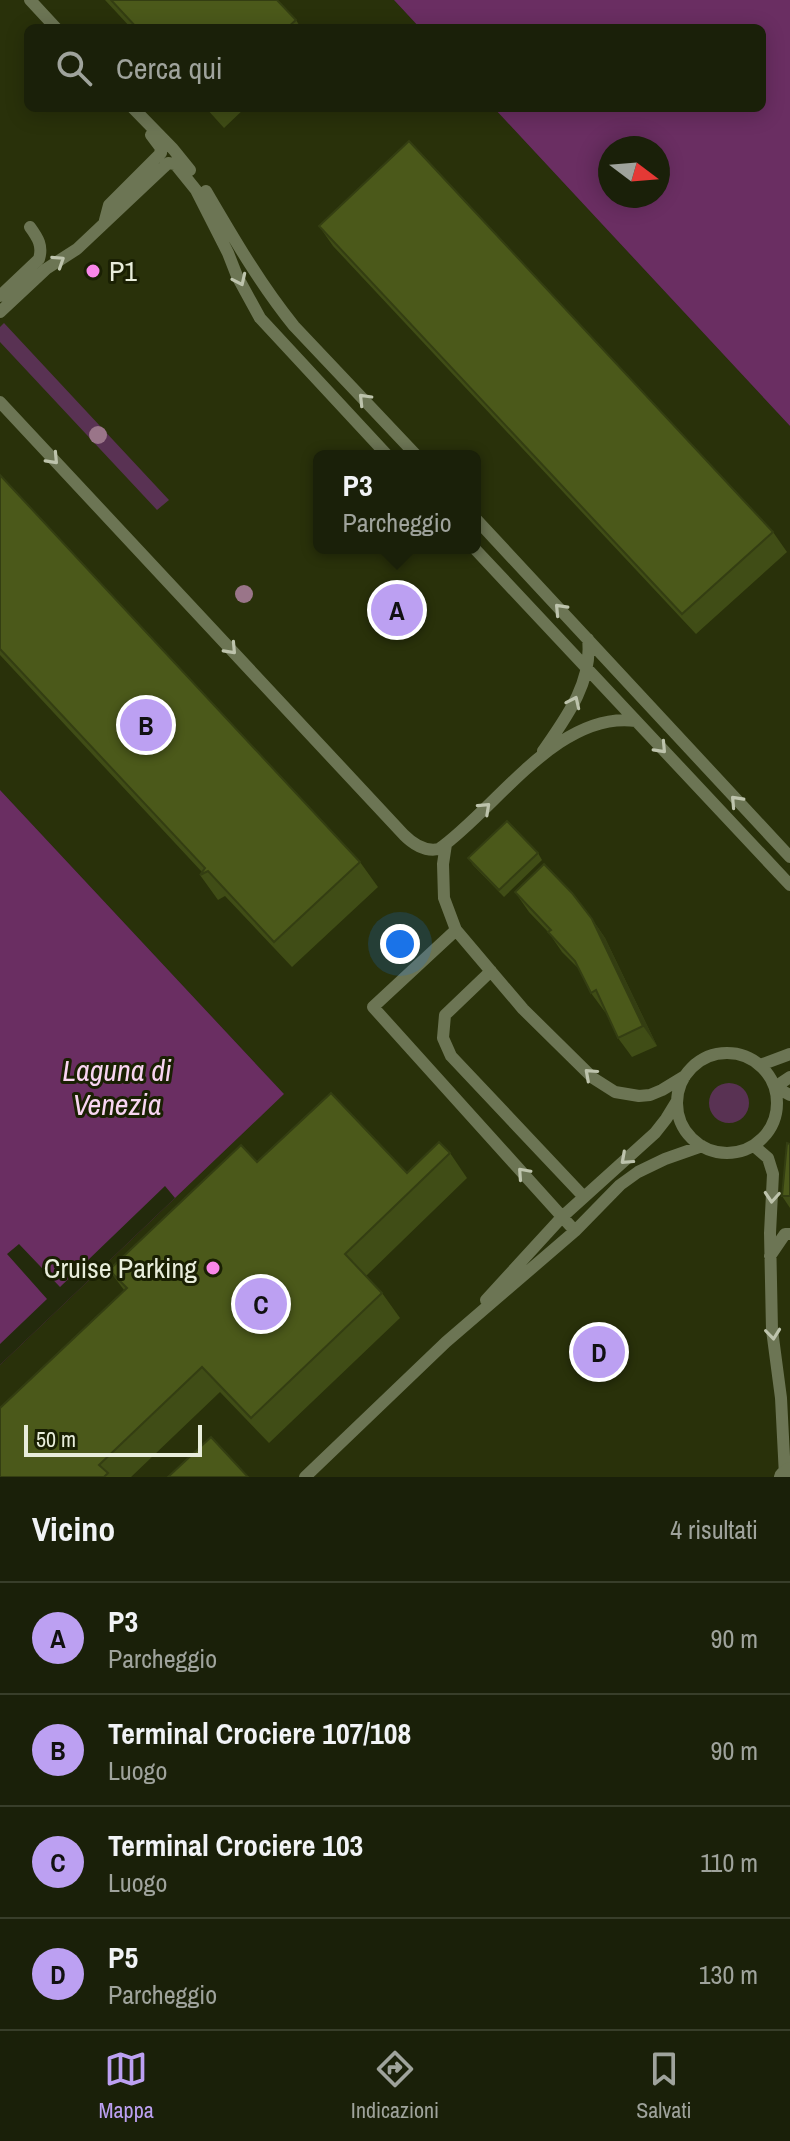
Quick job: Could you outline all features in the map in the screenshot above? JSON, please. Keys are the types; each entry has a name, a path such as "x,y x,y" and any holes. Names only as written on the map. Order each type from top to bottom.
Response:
{"lane":[{"path":"30,0 52,24"},
{"path":"104,223 109,205 161,151 134,112"},
{"path":"135,112 173,149 202,185 264,286 294,326 411,450"},
{"path":"0,312 46,269 77,249 168,163 175,164 196,190 260,318 382,450"},
{"path":"0,296 39,259 40,241 30,227"},
{"path":"0,402 416,845 432,851 446,844 539,757 583,729 611,720 636,721"},
{"path":"481,524 790,857"},
{"path":"480,554 790,885"},
{"path":"539,757 577,698 587,669 588,639"},
{"path":"446,844 444,898 456,930 523,1009 593,1078 627,1095 650,1095 685,1076 697,1063 712,1055 737,1054 753,1060 772,1079 777,1109 770,1130 754,1146 744,1150 722,1153 702,1146 683,1127 678,1110 678,1092 685,1076"},
{"path":"456,930 373,1007 575,1231"},
{"path":"491,971 445,1015 443,1038 451,1056 584,1197"},
{"path":"760,1065 790,1054"},
{"path":"775,1087 790,1077"},
{"path":"775,1087 790,1095"},
{"path":"446,1342 562,1217 655,1133 677,1101"},
{"path":"305,1477 446,1342 575,1231 620,1185 665,1159 702,1146"},
{"path":"754,1146 771,1164 773,1183 770,1256 772,1330 782,1407 786,1475"},
{"path":"770,1256 785,1234 790,1234"}],"shaded area":[{"path":"0,0 394,0 416,24 24,24 24,112 498,112 790,426 790,1477 0,1477 0,1365 284,1094 0,790"},
{"path":"4,323 169,500 157,510 0,342 0,327"},
{"path":"729,1083 743,1089 749,1103 743,1117 729,1123 715,1117 709,1103 715,1089"}],"water":[{"path":"394,0 790,0 790,426 498,112 766,112 766,24 416,24"},
{"name":"Laguna di Venezia","path":"0,790 284,1094 0,1365"}],"pier":[{"path":"165,1186 175,1198 0,1365 0,1344 47,1299 7,1254 19,1244 60,1287"}],"building":[{"path":"111,0 277,0 296,20 292,24 133,24"},
{"path":"409,141 773,532 682,614 319,226"},
{"path":"0,475 360,862 274,942 208,871 200,875 205,868 0,649"},
{"path":"507,821 538,853 499,890 468,858"},
{"path":"544,864 592,919 643,1026 618,1038 596,990 591,993 575,961 515,892"},
{"path":"331,1093 407,1173 439,1142 450,1153 345,1254 382,1293 251,1418 202,1367 99,1465 108,1473 104,1477 0,1477 0,1408 127,1288 109,1270 241,1145 257,1162"},
{"path":"787,1143 790,1144 790,1196 782,1196"},
{"path":"211,1437 248,1477 168,1477"}],"place":[{"name":"P1","path":"93,271"},
{"name":"P3","path":"397,610"},
{"name":"Terminal Crociere 107/108","path":"146,725"},
{"name":"Cruise Parking","path":"213,1268"},
{"name":"Terminal Crociere 103","path":"261,1304"},
{"name":"P5","path":"599,1352"}]}
